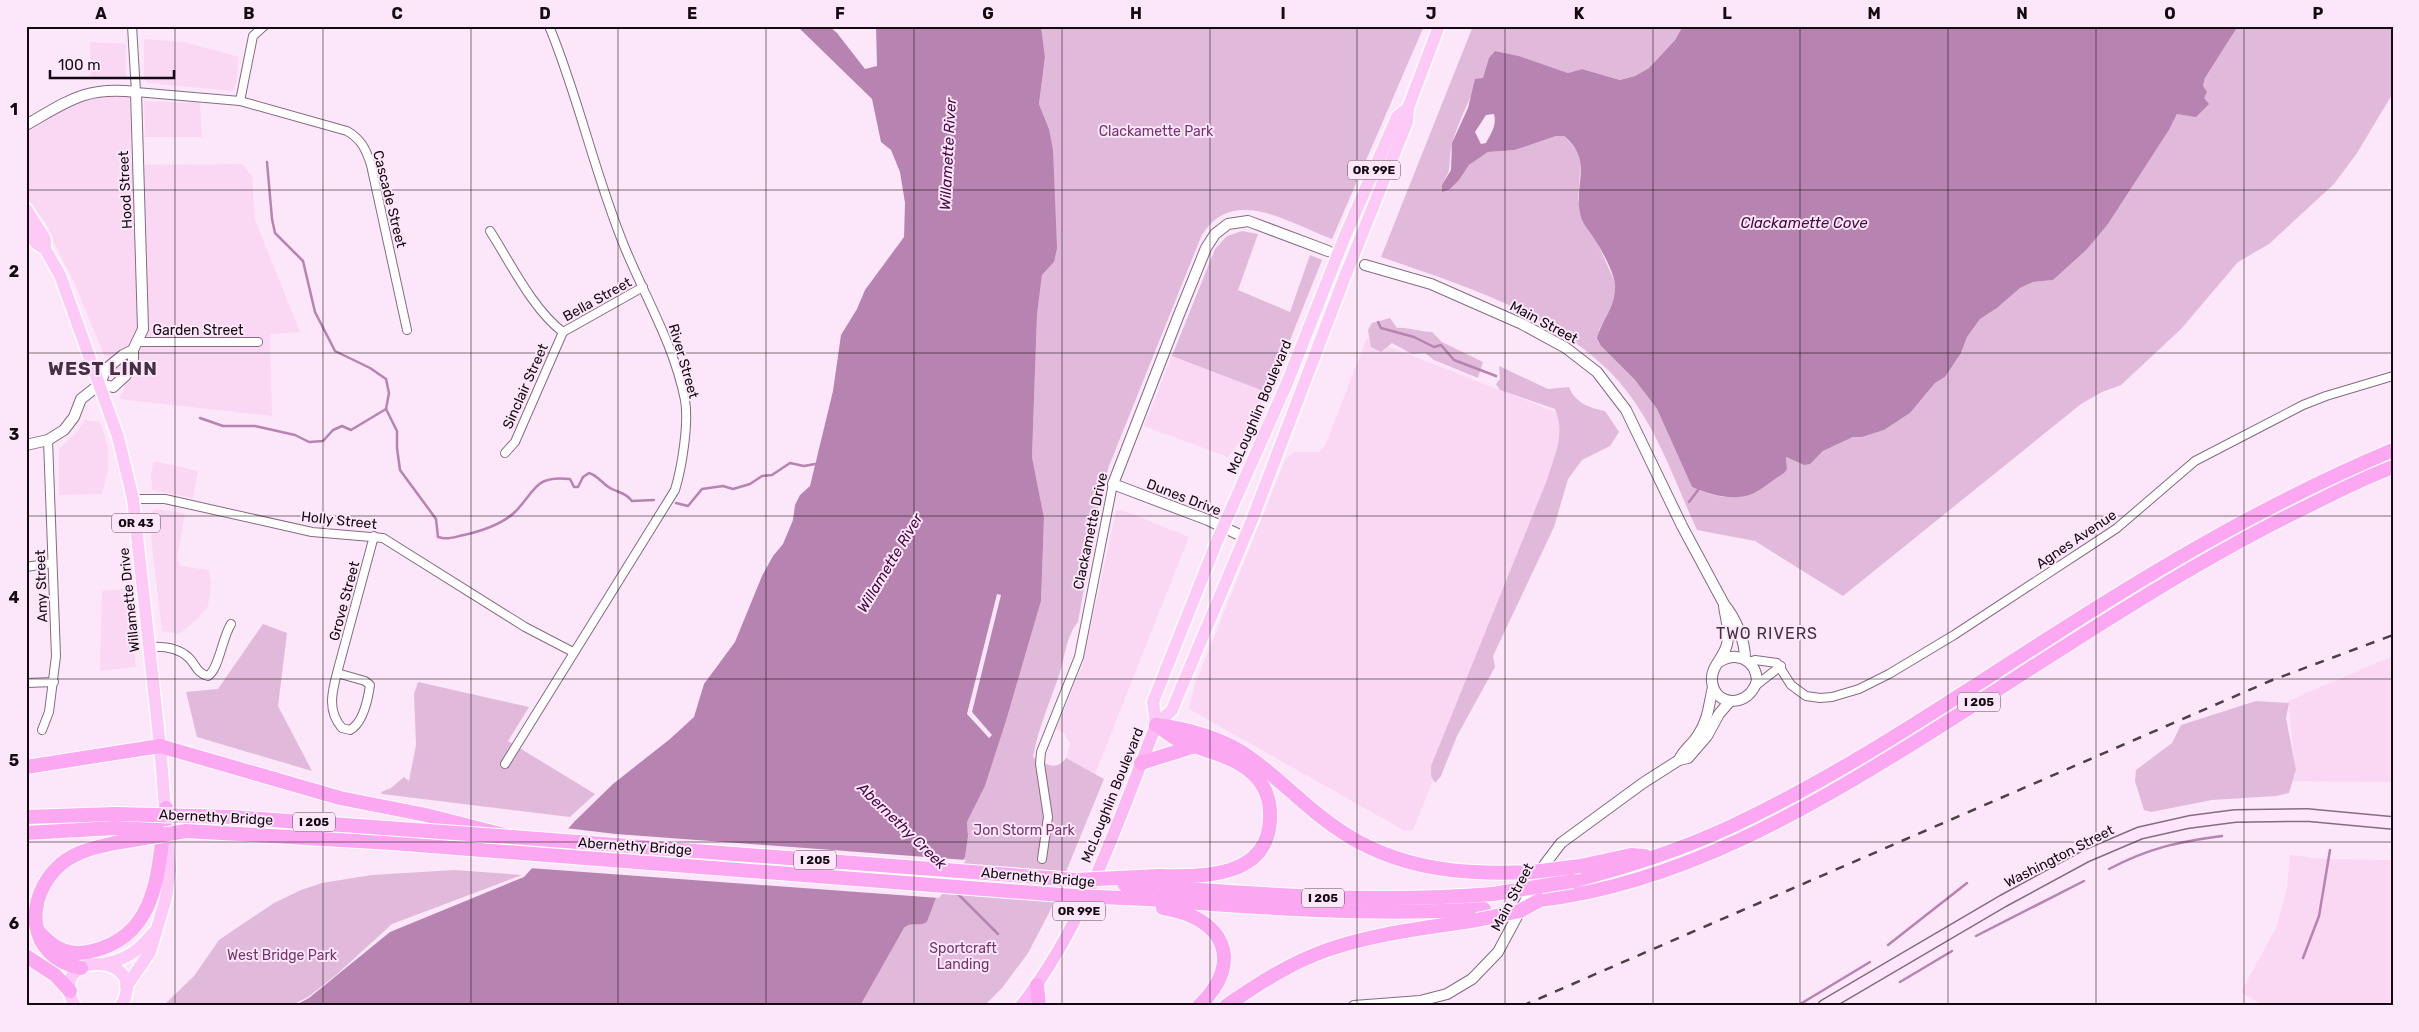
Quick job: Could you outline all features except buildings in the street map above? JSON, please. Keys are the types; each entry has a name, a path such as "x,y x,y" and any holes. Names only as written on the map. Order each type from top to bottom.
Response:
{"highway":[{"name":"I 205","path":"1152,892 1343,899 1428,898 1493,894 1573,881 1653,857 1730,828 1824,778 2215,536 2319,482 2390,451"},
{"name":"I 205","path":"1152,892 1320,911 1480,914 1540,900 1565,897 1661,871 1710,852 1784,818 1901,750 2106,620 2204,561 2288,516 2393,467"},
{"path":"2378,473 2393,473"},
{"path":"1156,725 1182,728 1244,753 1306,806 1339,830 1371,848 1401,860 1437,870 1505,873 1580,866 1631,855 1653,857"},
{"path":"1152,892 1240,866 1258,851 1269,827 1270,811 1268,796 1254,774 1241,765 1177,740 1156,725"},
{"name":"McLoughlin Boulevard","path":"1021,1006 1054,960 1086,898 1156,725"},
{"path":"26,767 160,746 340,798 426,815 512,837"},
{"path":"1141,763 1195,746"},
{"path":"39,932 50,944 71,954 106,948 130,932 141,919 155,890 166,808"},
{"name":"Abernethy Bridge","path":"26,817 115,814 223,816 1076,880 1152,892"},
{"name":"Abernethy Bridge","path":"26,833 115,828 186,830 392,843 1074,896 1152,892"},
{"path":"81,968 68,965 53,958 46,950 39,932 37,904 44,884 52,874 75,855 92,847 186,830"},
{"path":"1152,892 1176,910 1206,922 1220,940 1225,958 1223,974 1217,986 1199,1006"},
{"path":"1226,1006 1284,969 1325,951 1480,914"},
{"path":"26,956 55,975 72,1001"},
{"path":"1037,985 1039,1006"}],"main road":[{"name":"McLoughlin Boulevard","path":"1156,725 1172,710 1180,693 1244,537 1407,122 1408,108 1439,28"},
{"name":"McLoughlin Boulevard","path":"1156,725 1153,702 1224,527 1286,385 1330,274 1397,117 1408,108"},
{"name":"Willamette Drive","path":"26,209 45,239 45,249"},
{"name":"Willamette Drive","path":"26,227 36,243 45,249 60,275 118,437 133,499 170,848 169,878 150,952 126,987"},
{"name":"Washington Street","path":"1824,1006 1996,905 2086,856 2140,833 2189,822 2235,816 2307,815 2393,824"},
{"name":"Willamette Drive","path":"107,964 118,961 137,951 156,930"},
{"name":"OR 43","path":"81,968 98,962 107,964"},
{"path":"107,964 120,973 126,987"},
{"path":"72,1001 71,982 81,968"},
{"name":"OR 43","path":"121,1006 126,987"}],"street":[{"name":"Hood Street","path":"100,384 112,387 120,382 133,362 144,321 132,26"},
{"path":"240,101 252,36 264,26"},
{"name":"River Street","path":"505,764 675,490 681,471 685,401 669,346 625,248 549,26"},
{"path":"26,125 83,94 104,90 136,92"},
{"name":"Cascade Street","path":"136,92 240,101 347,131 358,137 366,150 371,165 407,330"},
{"name":"Clackamette Drive","path":"1042,859 1048,817 1041,774 1041,752 1079,657 1113,484 1124,450 1212,237 1223,227 1242,221 1260,224 1328,251"},
{"name":"Sinclair Street","path":"490,231 554,326 563,332 515,442 505,453"},
{"name":"Main Street","path":"1354,1006 1420,1001 1447,994 1472,979 1498,952 1540,872 1561,843 1583,825 1679,760 1688,758 1697,749 1730,701 1736,701 1748,696 1755,686 1756,673 1748,661 1732,614 1724,604 1682,526 1626,410 1597,372 1562,345 1522,324 1432,284 1365,265"},
{"name":"Bella Street","path":"563,332 643,287"},
{"name":"Garden Street","path":"136,346 258,342"},
{"path":"26,444 48,440 69,425 83,397 100,384 106,369 136,346"},
{"name":"Agnes Avenue","path":"1781,666 1791,686 1806,696 1832,697 1859,689 1948,639 2117,528 2195,461 2318,399 2393,376"},
{"name":"Amy Street","path":"42,730 49,712 56,656 48,440"},
{"name":"Dunes Drive","path":"1113,484 1224,527 1244,537"},
{"name":"Holly Street","path":"133,499 165,500 312,532 383,538 525,627 573,652"},
{"name":"Grove Street","path":"337,673 365,681 370,685 362,715 350,730 345,730 339,726 331,706 337,673 374,536"},
{"path":"26,567 52,563"},
{"name":"Main Street","path":"1679,760 1682,752 1700,734 1706,722 1713,686 1712,673 1719,662 1728,638 1724,604"},
{"path":"150,647 169,648 182,653 189,658 198,671 208,676 216,668 222,641 231,624"},
{"path":"1719,662 1732,656 1748,661 1777,663 1781,666 1755,686"},
{"path":"26,683 54,682"},
{"path":"1713,686 1717,693 1730,701"}],"shaded area":[{"path":"144,39 185,42 239,57 236,84 232,91 148,83 144,78"},
{"path":"90,42 126,44 126,78 91,79"},
{"path":"96,96 130,97 131,165 242,164 252,176 255,220 300,332 270,334 272,416 119,399 125,388 108,357 104,355 73,280 48,231 49,228 26,197 26,133 80,100"},
{"path":"144,101 200,103 202,137 145,137"},
{"path":"1367,338 1579,421 1413,830 1405,831 1189,709 1194,687 1286,458 1294,452 1318,452 1325,446"},
{"path":"1172,356 1266,392 1254,424 1228,457 1144,426"},
{"path":"85,420 100,422 108,446 108,470 102,494 59,495 59,449 77,432"},
{"path":"154,461 198,471 193,498 152,490 151,473"},
{"path":"155,509 185,513 177,558 181,566 209,570 211,585 208,606 196,620 179,634 162,631 150,514"},
{"path":"1122,510 1189,537 1095,774 1066,758 1070,744 1065,734 1056,729 1082,667 1116,511"},
{"path":"129,589 136,667 100,671 102,591"},
{"path":"2393,656 2393,782 2288,781 2288,777 2296,776 2288,701"},
{"path":"2290,855 2325,859 2393,860 2393,1006 2264,1006 2241,992 2277,926 2287,888"}],"green space":[{"name":"Clackamette Park","path":"1041,26 1424,26 1332,239 1280,217 1244,210 1228,213 1213,221 1201,237 1109,466 1100,498 1078,622 1069,639 1035,746 1033,757 1042,762 1055,766 1066,758 1104,779 1049,913 1028,953 1002,988 984,1006 860,1006 904,928 909,925 927,922 936,898 965,857 968,836 967,822 985,786 1041,601 1044,519 1032,457 1037,315 1042,275 1054,262 1049,129 1039,104 1045,57"},
{"path":"1473,26 1683,26 1675,40 1649,68 1635,76 1620,80 1582,69 1568,73 1519,56 1495,51 1489,61 1483,79 1470,98 1460,122 1452,145 1448,173 1442,185 1459,180 1469,165 1488,152 1515,150 1556,136 1564,136 1579,153 1581,161 1578,199 1583,222 1595,238 1615,282 1615,300 1599,330 1601,346 1635,380 1657,409 1692,487 1707,493 1732,497 1763,486 1787,469 1786,457 1804,465 1823,451 1853,437 1862,437 1884,430 1910,413 1935,383 1945,377 1961,353 1967,337 1980,319 1997,308 2020,288 2033,282 2053,280 2108,224 2169,130 2177,114 2204,98 2203,86 2205,78 2238,26 2393,26 2393,93 2357,153 2334,184 2269,244 2238,262 2181,329 2121,385 2102,392 2081,404 1843,596 1755,541 1697,530 1662,450 1636,404 1613,375 1585,350 1555,329 1486,295 1381,257"},
{"path":"1242,231 1258,234 1238,290 1290,312 1310,255 1322,260 1278,370 1271,375 1266,392 1172,356 1215,249 1227,236"},
{"path":"1390,318 1397,328 1432,332 1442,342 1483,362 1478,378 1434,360 1425,353 1412,354 1392,343 1381,352 1371,347 1368,330 1372,323"},
{"path":"1499,366 1548,389 1569,387 1579,401 1605,411 1619,432 1610,446 1582,460 1568,479 1554,527 1493,656 1495,667 1457,736 1441,776 1435,783 1431,776 1431,766 1547,480 1558,445 1559,427 1555,409 1500,390 1496,384 1500,379"},
{"path":"263,624 287,633 278,706 312,771 197,737 186,692 218,689"},
{"path":"418,682 529,707 508,741 595,794 570,817 382,794 381,792 391,788 404,777 409,781 416,745 414,694"},
{"path":"2256,701 2289,703 2286,718 2296,770 2289,793 2276,796 2212,800 2151,812 2144,810 2135,781 2136,770 2172,743 2181,725"},
{"name":"West Bridge Park","path":"454,870 522,875 392,924 336,975 308,997 290,1006 163,1006 194,976 219,940 274,903 301,890 322,883 372,875"}],"water":[{"name":"Willamette River","path":"797,26 829,26 837,33 865,69 877,66 876,26 1041,26 1045,57 1039,104 1049,129 1053,150 1057,248 1054,262 1042,275 1037,315 1032,457 1044,518 1041,601 985,786 967,822 968,836 965,857 936,898 927,922 909,925 904,928 860,1006 294,1006 309,998 390,932 524,877 575,821 613,784 670,739 694,717 704,684 735,642 762,576 773,556 783,544 793,520 795,505 800,495 810,486 833,391 841,335 857,309 865,290 904,237 905,203 900,172 891,150 881,142 872,99"},
{"name":"Clackamette Cove","path":"1683,26 2238,26 2205,78 2203,86 2207,92 2204,98 2209,104 2196,117 2177,114 2169,130 2108,224 2086,250 2053,280 2033,282 2020,288 1997,308 1980,319 1967,337 1961,353 1945,377 1935,383 1910,413 1884,430 1862,437 1853,437 1823,451 1810,464 1804,465 1786,457 1787,469 1784,473 1762,489 1747,496 1739,497 1715,495 1692,487 1657,409 1635,380 1601,346 1597,338 1611,306 1615,285 1604,255 1581,217 1579,194 1581,164 1573,146 1564,136 1556,136 1515,150 1488,152 1469,165 1450,189 1442,192 1442,185 1451,170 1452,143 1468,108 1475,79 1483,78 1489,58 1495,51 1519,56 1568,73 1582,69 1620,80 1635,76 1649,68 1675,40","holes":["1494,114 1495,118 1490,136 1486,143 1481,144 1475,132 1486,115"]}],"pier":[{"path":"997,594 1001,595 972,712 992,735 989,738 967,714"},
{"path":"565,828 616,834 966,860 939,898 529,868"}],"waterway":[{"path":"267,162 275,233 303,261 315,312 335,351 370,368 386,379 389,393 386,409"},
{"path":"1378,322 1381,328 1414,337 1434,347 1441,345 1454,360 1496,376"},
{"path":"200,418 223,426 255,426 295,435 309,442 323,441 333,430 342,426 351,430 386,409 397,431 400,470 436,519 438,537 442,538 451,538 498,524 516,511 537,486 550,479 570,479 574,487 578,487 583,477 589,473 632,501 654,500"},
{"path":"676,503 688,506 702,489 723,486 733,489 750,484 762,476 772,475 790,463 804,466 815,464"},
{"path":"1689,502 1698,490"},
{"path":"2109,869 2150,851 2222,836"},
{"path":"2303,958 2319,916 2330,850"},
{"path":"1976,936 2084,881"},
{"path":"1888,945 1967,883"},
{"name":"Abernethy Creek","path":"957,893 998,934"},
{"path":"1900,982 1952,951"},
{"path":"1797,1006 1870,962"}],"railway":[{"path":"1522,1006 2270,681 2393,635"}],"district":[{"name":"WEST LINN","path":"103,368"},
{"name":"TWO RIVERS","path":"1767,633"}],"park label":[{"name":"Jon Storm Park","path":"1024,830"},
{"name":"Sportcraft Landing","path":"963,956"}]}
